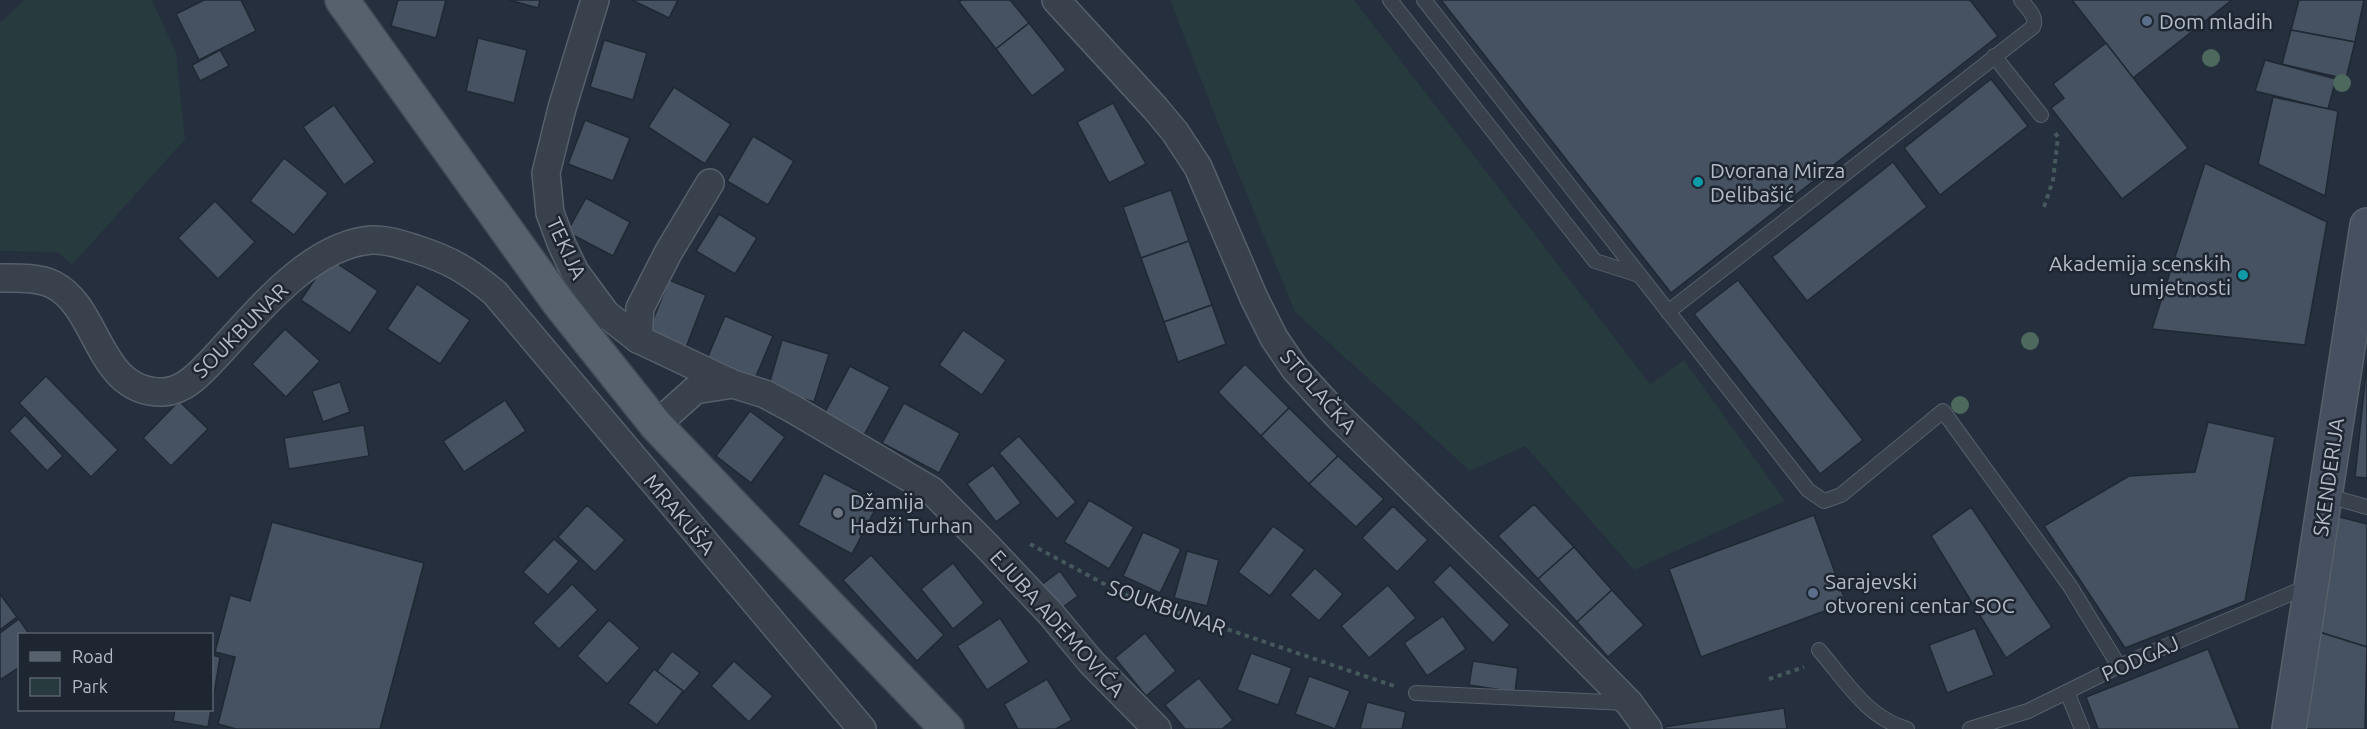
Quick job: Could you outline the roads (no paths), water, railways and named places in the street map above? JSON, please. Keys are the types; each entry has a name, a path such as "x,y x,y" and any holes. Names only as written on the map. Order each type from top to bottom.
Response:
{"main road":[{"path":"342,0 558,302 656,425 947,729"},
{"name":"SKENDERIJA","path":"2289,729 2367,225"}],"street":[{"name":"TEKIJA","path":"595,0 562,108 546,173 550,213 561,245 575,272 606,314 638,339 733,384"},
{"name":"STOLAČKA","path":"1056,0 1155,108 1175,132 1198,167 1254,298 1274,338 1295,369 1338,416 1629,703"},
{"path":"638,339 640,308 668,253 710,183"},
{"name":"SOUKBUNAR","path":"0,278 29,279 53,284 69,297 84,317 109,362 125,380 144,389 164,392 182,386 200,374 276,291 296,275 332,252 354,242 374,239 400,244 446,259 466,270 495,293 527,333"},
{"path":"527,333 558,302"},
{"name":"MRAKUŠA","path":"527,333 862,729"},
{"path":"656,425 695,390 733,384"},
{"name":"EJUBA ADEMOVIĆA","path":"733,384 765,394 794,409 932,491 994,553 1051,614 1091,662 1157,729"},
{"path":"1629,703 1648,729"}],"lane":[{"path":"1390,0 1595,261 1639,275"},
{"path":"1424,0 1808,490 1824,501 1841,495 1943,411 2070,586 2119,666"},
{"path":"1668,312 2035,24 2033,15 2021,0"},
{"path":"1994,56 2042,115"},
{"path":"2325,495 2367,507"},
{"name":"PODGAJ","path":"1970,729 2028,711 2119,666 2311,586"},
{"path":"1823,655 1854,694 1878,717 1907,729"},
{"path":"2067,692 2082,729"},
{"path":"1416,693 1629,703"}],"place":[{"name":"Dom mladih","path":"2147,21"},
{"name":"Dvorana Mirza Delibašić","path":"1698,182"},
{"name":"Akademija scenskih umjetnosti","path":"2243,275"},
{"name":"Džamija Hadži Turhan","path":"838,513"},
{"name":"Sarajevski otvoreni centar SOC","path":"1813,593"}]}
